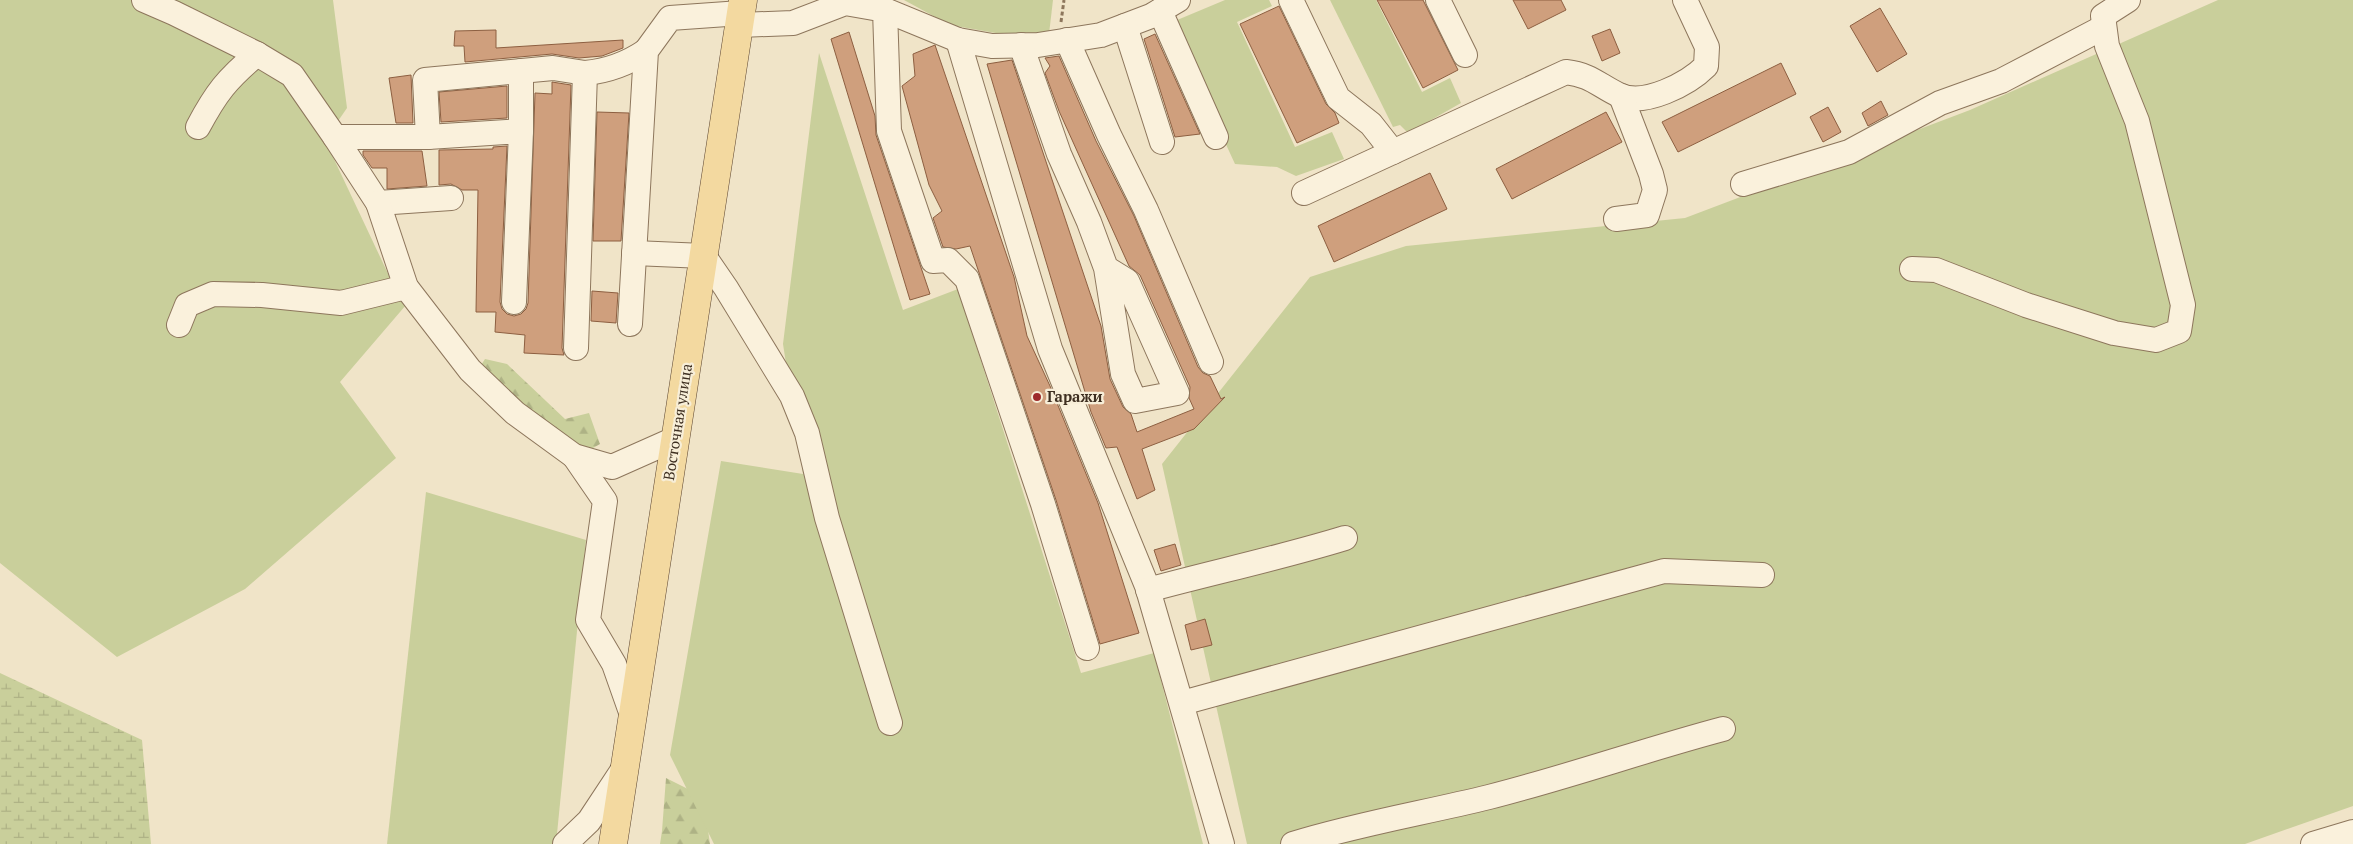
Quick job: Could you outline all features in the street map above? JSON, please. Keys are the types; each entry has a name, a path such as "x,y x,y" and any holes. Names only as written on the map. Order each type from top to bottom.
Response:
{"main road":[{"name":"Восточная улица","path":"619,837 624,768 741,13"}],"street":[{"path":"144,0 174,12 256,54 292,75 378,203 406,287 470,370 514,413 574,456 612,467 675,439"},
{"path":"1291,0 1338,98 1371,124 1392,152"},
{"path":"1438,0 1465,55"},
{"path":"1304,192 1566,72 1583,74 1621,96 1643,100 1694,78 1706,66 1707,47 1685,0"},
{"path":"1912,269 1936,270 2026,305 2114,333 2156,340 2179,331 2183,305 2137,121 2107,46 2104,27 2103,16 2128,0"},
{"path":"428,137 426,80 553,68 585,73 600,72 628,63 646,51 670,18 741,13 793,23 845,3 877,5 958,40 992,46 1021,45 1101,35 1169,5 1216,138"},
{"path":"877,5 889,131 933,261 948,260 966,279 1043,504 1087,648"},
{"path":"1125,26 1162,142"},
{"path":"1743,184 1849,152 1932,107 2001,81 2104,27"},
{"path":"958,40 1050,349 1148,590 1222,844"},
{"path":"1067,40 1109,135 1146,210 1211,362"},
{"path":"1021,45 1059,154 1090,222 1106,268 1123,374 1135,401 1177,393 1126,281 1106,268"},
{"path":"630,324 646,51"},
{"path":"198,127 215,95 233,74 256,54"},
{"path":"514,302 521,132 521,71"},
{"path":"576,348 585,73"},
{"path":"1616,219 1647,215 1655,190 1651,174 1621,96"},
{"path":"335,137 428,137 521,132"},
{"path":"378,203 451,198"},
{"path":"634,253 704,256 726,288 792,396 807,433 827,518 890,723"},
{"path":"179,325 187,305 213,294 262,295 341,303 406,287"},
{"path":"574,456 605,501 588,620 614,664 632,715"},
{"path":"1148,590 1244,564 1291,554 1345,538"},
{"path":"1182,703 1664,571 1762,575"},
{"path":"1293,844 1324,835 1489,797 1722,729"},
{"path":"565,844 590,821 624,768"},
{"path":"2313,844 2353,832"}],"green space":[{"path":"0,0 333,0 347,108 325,140 391,280 406,305 340,382 396,458 245,589 117,657 0,563"},
{"path":"904,0 1053,0 1049,34 1013,36 950,25"},
{"path":"1225,0 1269,0 1272,6 1237,22 1295,147 1332,132 1344,159 1296,176 1277,167 1235,164 1170,23"},
{"path":"1330,0 1376,0 1422,92 1450,78 1461,103 1408,133 1400,125 1393,127"},
{"path":"2218,0 2353,0 2353,806 2245,844 1247,844 1162,464 1310,277 1406,246 1685,218 1970,110"},
{"path":"819,53 903,310 958,289 1081,673 1154,653 1203,844 714,844 670,755 721,461 803,474 783,344"},
{"path":"485,359 507,364 565,419 589,413 600,444 586,452 556,436 478,370"},
{"path":"426,492 586,540 556,844 387,844"},
{"path":"0,673 142,740 151,844 0,844"},
{"path":"666,778 688,789 707,823 710,844 660,844"}],"building":[{"path":"1377,0 1423,0 1458,70 1423,88"},
{"path":"1513,0 1561,0 1566,10 1528,29"},
{"path":"1279,6 1326,104 1335,113 1339,123 1297,143 1240,24"},
{"path":"1880,8 1907,54 1877,72 1850,26"},
{"path":"1610,29 1620,53 1602,61 1592,36"},
{"path":"496,30 496,48 623,40 623,48 602,56 579,58 552,54 465,62 464,46 454,46 455,31"},
{"path":"849,32 875,116 876,135 930,294 910,300 831,39"},
{"path":"1155,34 1200,134 1175,137 1144,39"},
{"name":"Гаражи","path":"935,45 1014,277 1027,336 1050,386 1098,503 1139,633 1100,644 1056,500 970,246 956,249 943,247 933,218 942,211 929,185 902,86 915,76 913,54"},
{"path":"1059,56 1096,141 1134,216 1198,367 1203,373 1210,376 1221,399 1225,397 1194,429 1142,449 1155,490 1137,499 1117,447 1106,448 1091,412 987,64 1012,60 1101,326 1110,379 1123,407 1131,414 1137,432 1194,409 1189,398 1190,387 1140,275 1129,266 1059,111 1045,73 1050,66 1045,58"},
{"path":"1781,63 1796,94 1678,152 1662,122"},
{"path":"411,75 413,123 396,123 389,78"},
{"path":"552,82 571,85 562,348 564,355 524,353 525,335 495,332 496,312 476,312 478,190 462,190 451,184 439,185 439,150 493,149 493,147 507,146 500,302 502,309 507,314 514,316 521,314 526,309 528,303 535,93 552,94"},
{"path":"507,86 507,118 441,122 439,92"},
{"path":"1881,101 1888,115 1868,126 1862,113"},
{"path":"1828,107 1841,132 1823,142 1810,117"},
{"path":"597,112 629,113 621,241 593,241"},
{"path":"1606,112 1622,142 1512,199 1496,169"},
{"path":"363,151 422,151 427,186 387,189 387,168 372,168 363,155"},
{"path":"1430,173 1447,209 1334,262 1318,226"},
{"path":"592,291 618,293 616,323 591,321"},
{"path":"1175,544 1181,565 1161,571 1154,550"},
{"path":"1205,619 1212,645 1191,650 1185,625"}],"place":[{"name":"Гаражи","path":"1037,397"}]}
